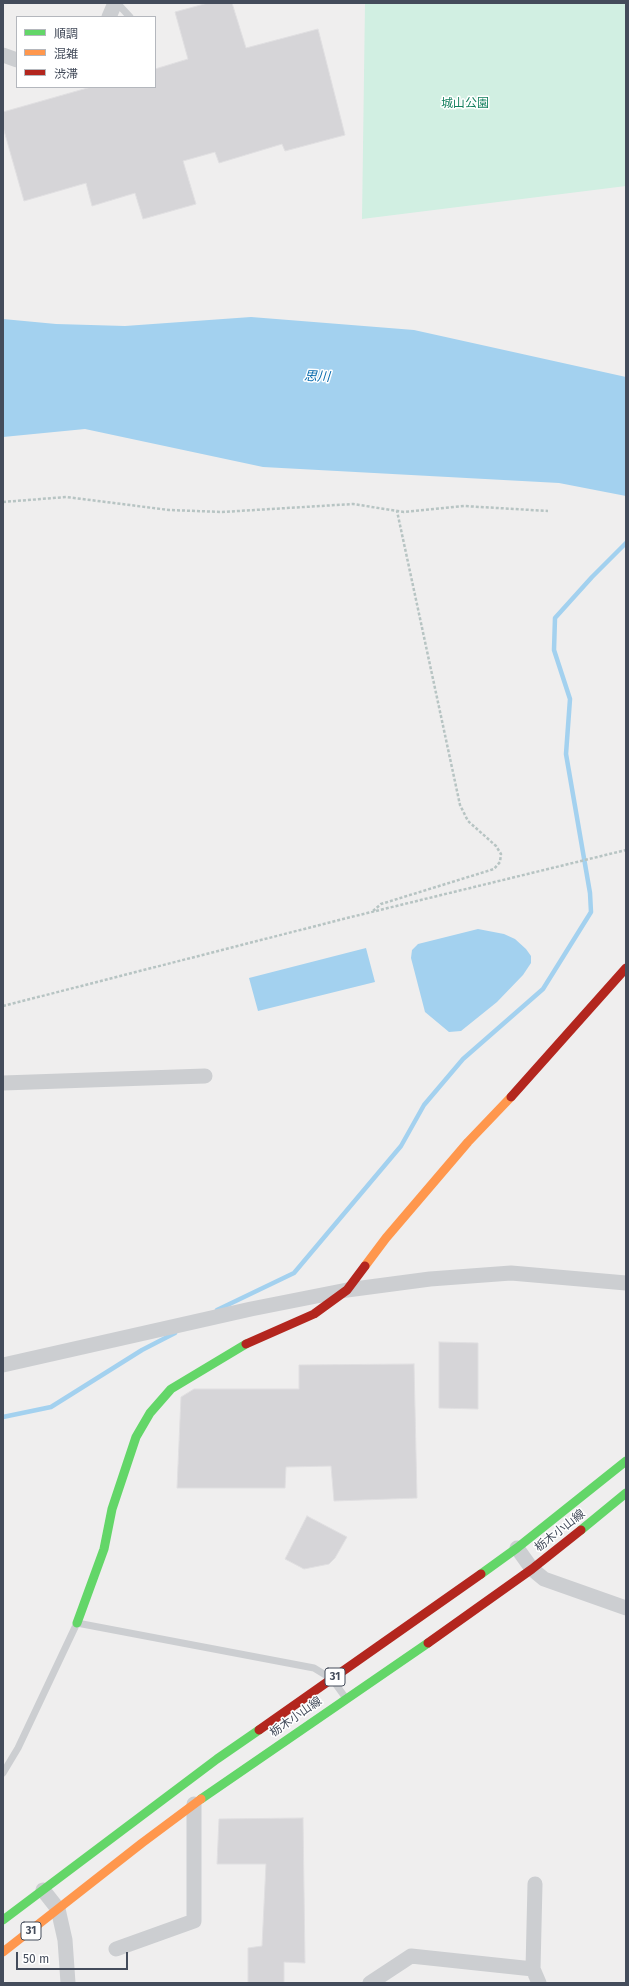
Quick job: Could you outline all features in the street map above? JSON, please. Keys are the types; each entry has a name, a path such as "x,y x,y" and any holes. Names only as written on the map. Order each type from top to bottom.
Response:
{"main road":[{"path":"77,1624 104,1549 112,1509 136,1438 150,1413 171,1389 195,1374 248,1343 314,1314 347,1290 386,1238 468,1142 495,1115 626,968"},
{"name":"栃木小山線","path":"3,1920 217,1759 425,1616 517,1548 626,1461"},
{"name":"栃木小山線","path":"3,1952 194,1804 532,1569 626,1493"}],"street":[{"path":"110,16 116,3"},
{"path":"3,55 16,60"},
{"path":"3,1083 205,1076"},
{"path":"3,1365 251,1309 347,1290 430,1279 511,1273 626,1283"},
{"path":"517,1548 532,1569 544,1579 626,1608"},
{"path":"116,1949 194,1921 194,1804"},
{"path":"370,1983 411,1956 536,1976 535,1884"},
{"path":"42,1890 58,1909 65,1940 68,1983"}],"lane":[{"path":"116,3 129,16"},
{"path":"3,1773 18,1748 77,1624 314,1668 332,1679 346,1698"}],"path":[{"path":"3,502 66,497 169,510 222,512 353,504 404,512 464,506 548,512"},
{"path":"371,912 381,904 494,869 500,862 500,854 496,846 468,821 460,805 397,511"},
{"path":"3,1006 371,912 626,850"}],"green space":[{"name":"城山公園","path":"365,3 626,3 626,186 362,219"}],"water":[{"name":"思川","path":"251,317 414,330 626,377 626,496 559,483 263,467 85,429 3,437 3,319 56,324 125,326"},
{"path":"478,929 504,934 515,939 531,956 531,963 523,975 497,1002 461,1031 449,1032 425,1012 411,958 412,950 418,944"},
{"path":"366,948 375,982 258,1011 249,978"}],"building":[{"path":"208,3 232,3 246,48 318,29 345,135 285,151 282,144 219,163 215,152 183,161 196,204 143,219 135,193 92,206 86,183 24,201 3,127 3,112 87,88 156,88 156,69 188,59 175,12"},
{"path":"439,1342 478,1343 478,1409 439,1408"},
{"path":"414,1364 417,1498 334,1501 331,1466 286,1467 285,1488 177,1488 181,1397 194,1389 299,1389 299,1365"},
{"path":"307,1516 347,1537 335,1558 329,1564 304,1569 285,1559"},
{"path":"303,1818 305,1963 284,1962 284,1983 248,1983 248,1948 262,1946 266,1864 217,1864 219,1819"}],"waterway":[{"path":"217,1310 294,1273 401,1146 424,1105 463,1059 543,989 591,912 590,893 566,754 570,699 554,650 555,618 592,577 626,543"},
{"path":"3,1417 51,1407 142,1350 175,1333"}],"traffic: fast":[{"path":"77,1623 104,1549 112,1509 136,1437 150,1413 171,1389 246,1344"},
{"path":"481,1574 517,1548 626,1461"},
{"path":"581,1530 626,1493"},
{"path":"201,1799 428,1643"},
{"path":"3,1920 217,1759 259,1730"}],"traffic: slow":[{"path":"365,1266 386,1238 468,1142 511,1097"},
{"path":"3,1952 142,1843 201,1799"}],"traffic: jam":[{"path":"511,1097 626,968"},
{"path":"246,1344 314,1314 347,1290 365,1266"},
{"path":"428,1643 532,1569 581,1530"},
{"path":"259,1730 481,1574"}]}
